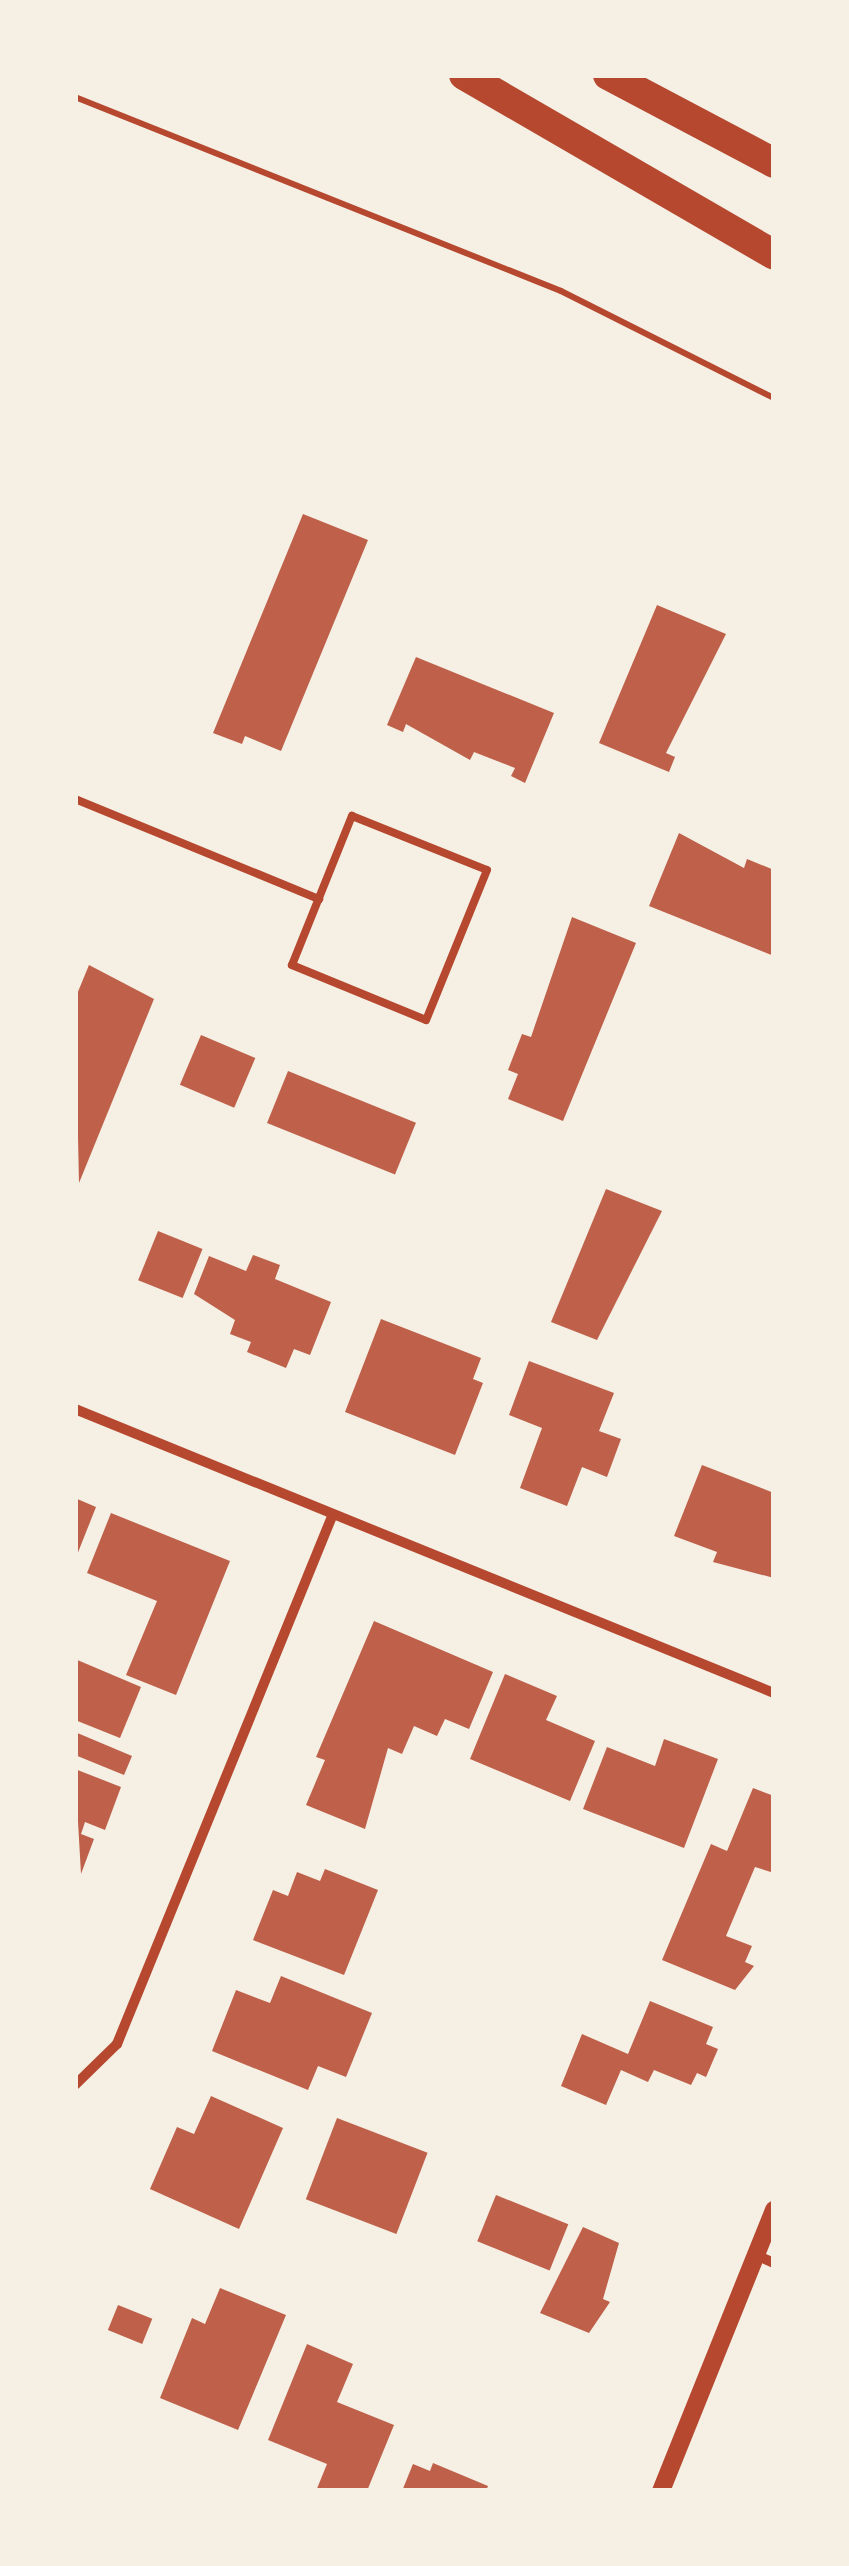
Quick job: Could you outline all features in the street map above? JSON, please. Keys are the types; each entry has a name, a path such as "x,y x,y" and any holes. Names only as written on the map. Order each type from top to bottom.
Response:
{"highway":[{"path":"464,75 774,255"},
{"path":"608,75 774,162"}],"street":[{"path":"75,1408 774,1693"},
{"path":"75,2085 118,2044 334,1514"},
{"path":"660,2491 774,2210"},
{"path":"756,2255 774,2262"}],"lane":[{"path":"75,799 319,899"},
{"path":"352,816 487,870 426,1020 292,965 319,899 352,816"}],"path":[{"path":"75,96 561,290 774,398"}],"building":[{"path":"303,514 368,540 281,751 245,736 242,744 213,733"},
{"path":"657,605 726,634 666,753 675,757 669,772 599,743"},
{"path":"416,657 554,713 525,783 511,776 515,768 474,752 470,760 406,724 403,732 387,725"},
{"path":"679,833 744,868 747,859 774,870 774,956 649,906"},
{"path":"572,917 636,943 563,1121 508,1099 518,1074 508,1070 522,1034 531,1037"},
{"path":"89,965 154,999 79,1183 75,999"},
{"path":"201,1035 255,1058 234,1108 180,1085"},
{"path":"288,1071 416,1123 395,1175 267,1123"},
{"path":"606,1189 662,1211 597,1340 551,1322"},
{"path":"158,1231 203,1249 183,1298 138,1280"},
{"path":"253,1255 280,1265 275,1279 331,1302 310,1355 294,1349 286,1368 247,1352 251,1342 230,1334 235,1320 194,1294 209,1256 246,1271"},
{"path":"381,1319 481,1358 473,1379 483,1383 455,1455 345,1412"},
{"path":"529,1361 614,1393 599,1431 621,1439 607,1477 582,1467 567,1506 520,1488 542,1428 509,1415"},
{"path":"702,1465 774,1493 774,1578 713,1562 717,1552 674,1536"},
{"path":"75,1498 96,1507 75,1560"},
{"path":"111,1513 230,1561 176,1695 126,1675 157,1601 87,1573"},
{"path":"374,1621 493,1672 469,1729 445,1719 437,1736 414,1726 402,1754 388,1748 365,1829 306,1805 325,1760 316,1757"},
{"path":"75,1659 141,1687 120,1738 75,1720"},
{"path":"505,1674 557,1696 546,1720 595,1741 570,1801 470,1759"},
{"path":"75,1732 132,1756 124,1775 75,1755"},
{"path":"664,1739 718,1759 684,1848 583,1809 607,1747 655,1766"},
{"path":"75,1769 121,1787 105,1830 85,1822 81,1834 94,1839 81,1874"},
{"path":"753,1788 774,1796 774,1873 755,1867 726,1936 752,1946 745,1962 754,1966 735,1990 662,1960 711,1844 727,1851"},
{"path":"325,1869 378,1890 344,1975 253,1940 273,1890 288,1896 297,1872 320,1881"},
{"path":"281,1976 372,2013 346,2077 318,2066 308,2090 212,2051 236,1990 270,2003"},
{"path":"650,2001 713,2027 706,2044 718,2049 706,2077 697,2073 691,2085 654,2070 648,2082 621,2070 606,2105 561,2086 582,2034 628,2054"},
{"path":"211,2096 283,2128 239,2229 150,2189 177,2127 194,2134"},
{"path":"337,2118 428,2153 396,2234 306,2199"},
{"path":"496,2195 568,2224 550,2271 477,2241"},
{"path":"583,2227 619,2243 603,2299 610,2302 589,2333 540,2313"},
{"path":"220,2288 286,2315 238,2430 160,2398 192,2318 205,2324"},
{"path":"118,2305 152,2319 142,2344 108,2330"},
{"path":"307,2344 353,2364 337,2402 394,2425 367,2491 316,2491 327,2464 268,2440"},
{"path":"433,2463 488,2486 486,2491 402,2491 413,2464 430,2471"}]}
